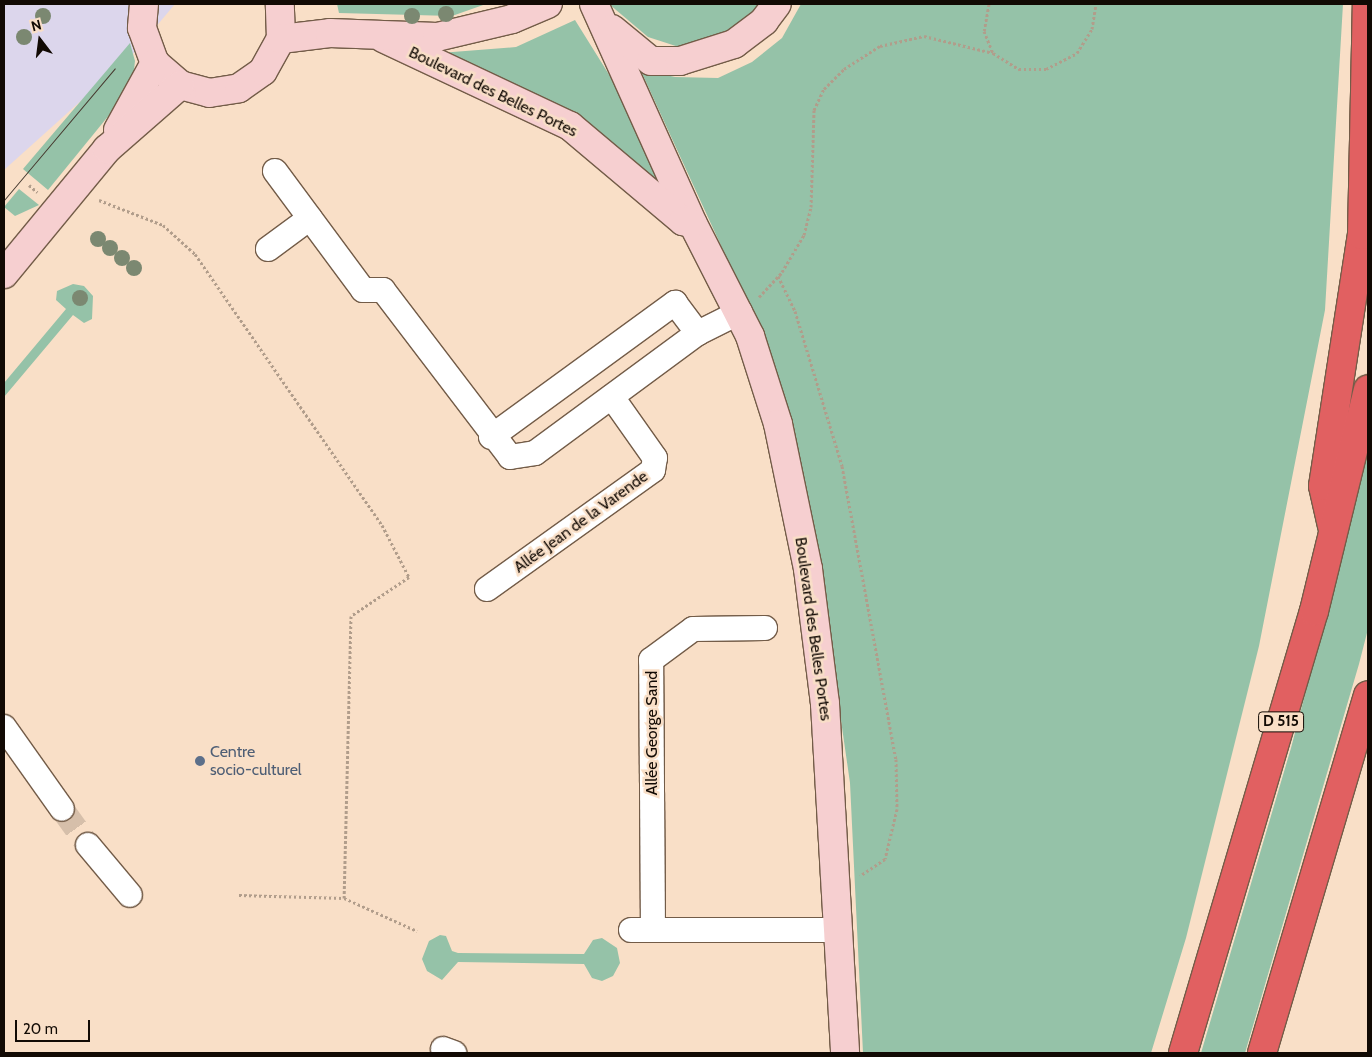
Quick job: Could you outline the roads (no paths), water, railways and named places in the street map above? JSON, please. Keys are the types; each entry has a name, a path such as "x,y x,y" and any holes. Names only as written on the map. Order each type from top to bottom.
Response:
{"highway":[{"path":"1334,532 1323,486 1362,235 1367,4"},
{"name":"D 515","path":"1183,1053 1334,532 1368,389"},
{"path":"1262,1053 1368,695"}],"street":[{"path":"144,4 142,28 155,63 180,85 209,93 239,88 264,71 281,39 280,4"},
{"path":"281,39 330,33 383,38 437,37 512,19 548,4"},
{"path":"597,10 641,56 659,63 696,58 734,44 764,21 777,4"},
{"name":"Boulevard des Belles Portes","path":"597,10 693,224 746,307 768,389 808,569 825,704 845,1053"},
{"name":"Boulevard des Belles Portes","path":"383,38 570,126 683,221 693,224"},
{"path":"107,149 155,63"},
{"path":"4,274 107,149 180,85"},
{"path":"275,171 363,290 384,290 491,437 510,457 526,458 698,333 746,307"},
{"path":"268,249 310,218"},
{"path":"491,437 675,303 698,333"},
{"name":"Allée Jean de la Varende","path":"487,590 653,470 655,458 612,397"},
{"name":"Allée George Sand","path":"765,628 693,629 652,660 642,930 838,930"},
{"path":"4,728 62,809"},
{"path":"88,845 130,895"}],"tunnel":[{"path":"62,809 88,845"}],"tram line":[{"path":"4,200 115,68"}],"place":[{"name":"Centre socio-culturel","path":"200,761"}]}
